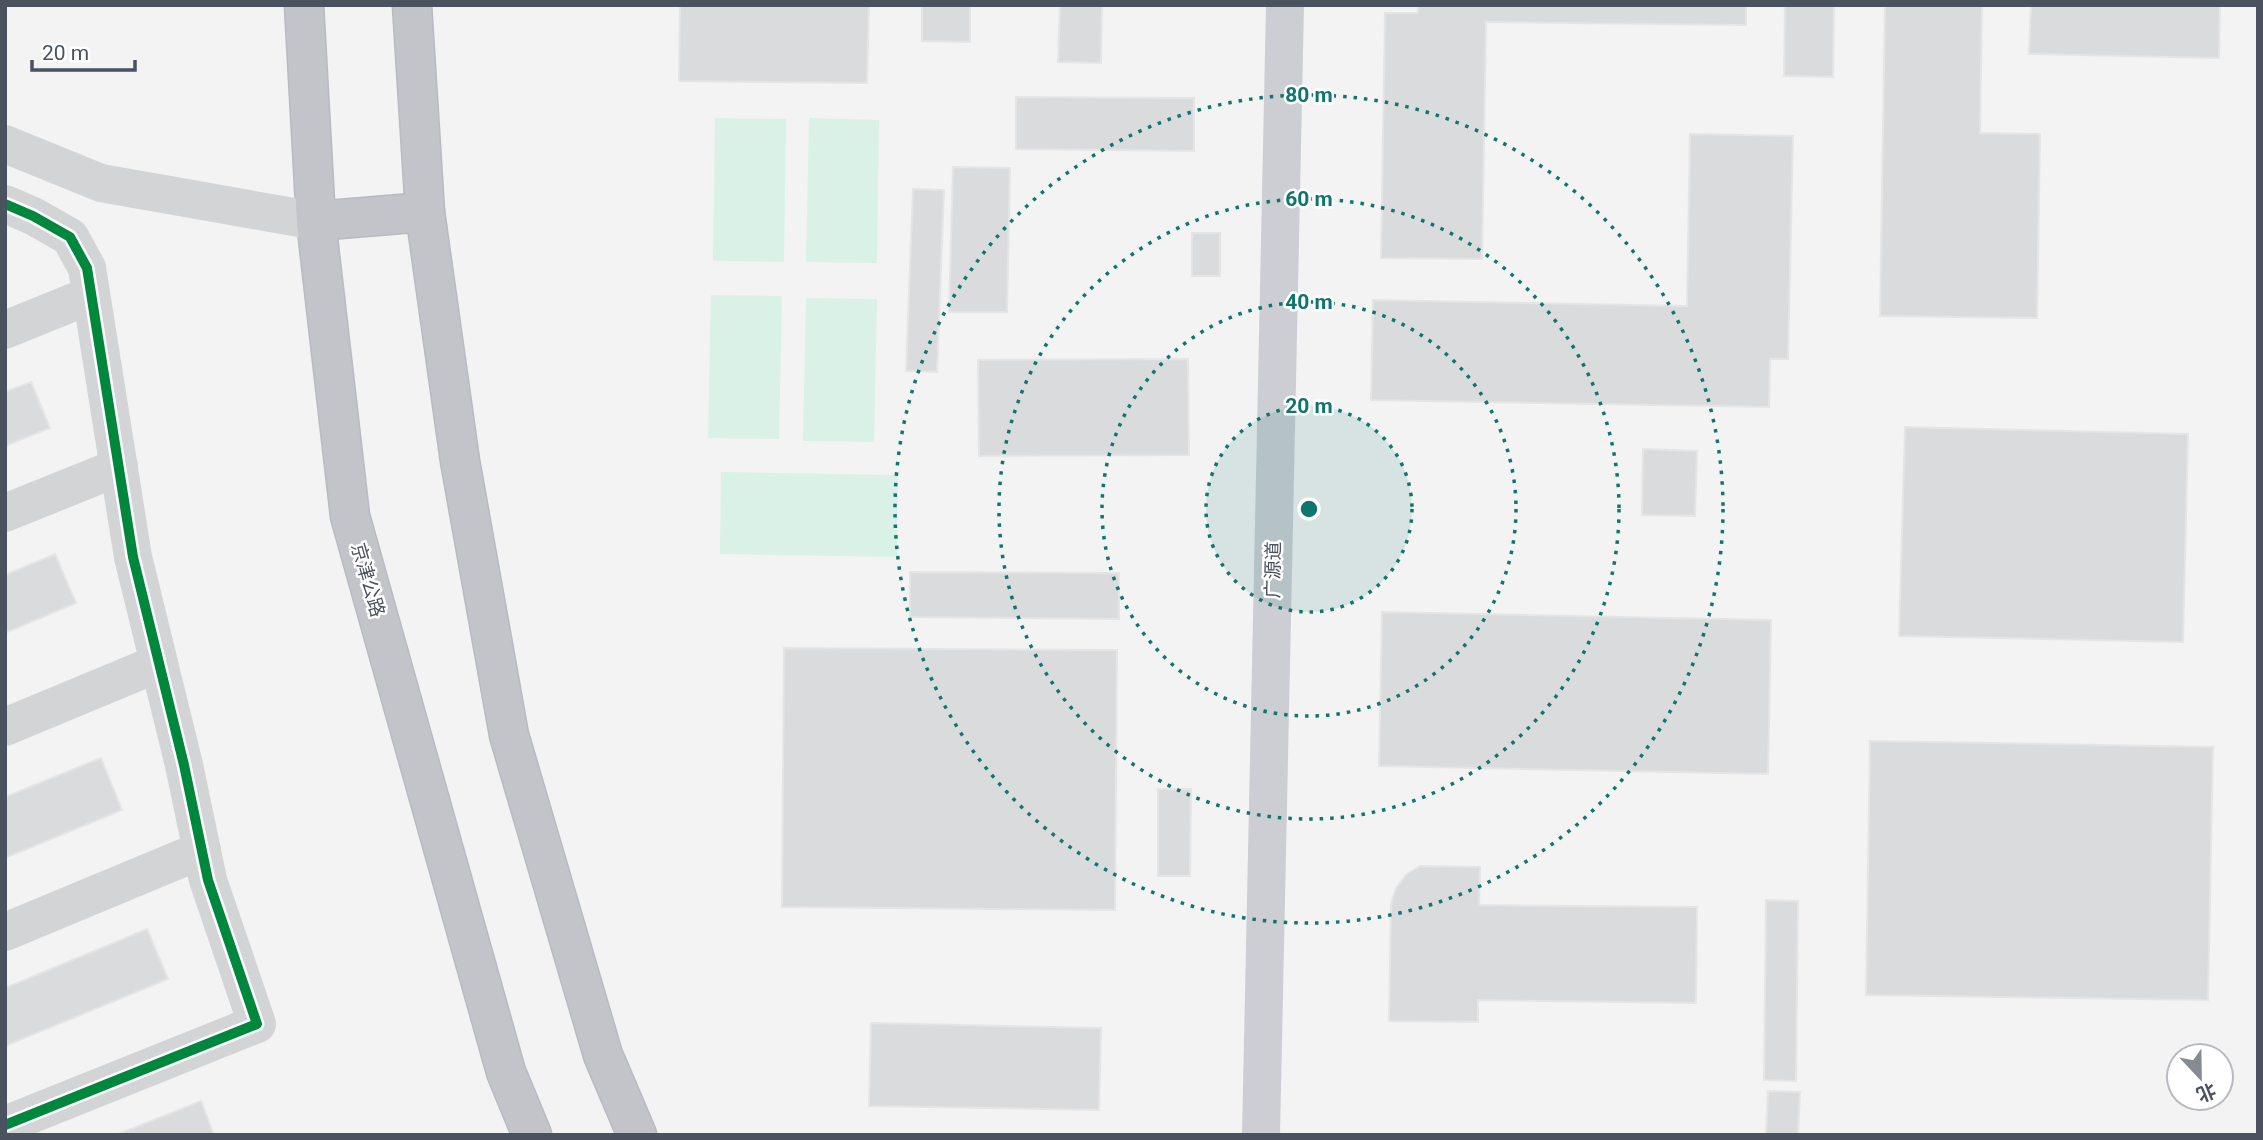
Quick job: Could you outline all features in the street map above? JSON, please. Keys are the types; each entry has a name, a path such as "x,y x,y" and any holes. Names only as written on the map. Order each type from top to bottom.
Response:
{"highway":[{"name":"京津公路","path":"303,5 316,221 349,516 506,1072 532,1135"},
{"path":"412,5 425,212 460,461 509,736 603,1055 637,1135"},
{"path":"316,221 425,212"}],"main road":[{"name":"广源道","path":"1261,1135 1285,5"}],"street":[{"path":"5,144 101,183 316,221"},
{"path":"5,204 70,237 87,268 133,557 208,880 257,1024 5,1125"},
{"path":"5,330 91,295"},
{"path":"5,513 119,467"},
{"path":"5,727 159,663"},
{"path":"5,932 202,850"}],"green space":[{"path":"715,118 786,119 784,262 713,261"},
{"path":"809,118 879,120 877,263 806,262"},
{"path":"711,295 782,296 779,439 708,438"},
{"path":"806,298 877,299 874,442 803,441"},
{"path":"721,472 898,475 897,557 720,554"}],"building":[{"path":"680,5 869,5 867,83 679,81"},
{"path":"922,5 970,5 970,42 922,41"},
{"path":"1060,5 1102,5 1101,63 1058,62"},
{"path":"1418,5 1746,5 1746,25 1486,22 1482,259 1381,258 1385,13 1418,13"},
{"path":"1785,5 1834,5 1833,77 1784,76"},
{"path":"1885,5 1982,5 1980,133 2040,134 2037,318 1880,316"},
{"path":"2031,5 2220,5 2219,58 2029,54"},
{"path":"1016,97 1194,98 1194,151 1016,149"},
{"path":"1690,134 1793,136 1788,359 1770,359 1769,407 1371,400 1373,300 1687,306"},
{"path":"953,167 1010,168 1007,312 949,312"},
{"path":"913,189 944,190 937,372 906,371"},
{"path":"1192,233 1220,233 1220,276 1192,276"},
{"path":"1188,359 1189,455 979,456 978,360"},
{"path":"31,382 50,428 5,446 5,392"},
{"path":"1905,427 2188,434 2183,642 1899,636"},
{"path":"1643,449 1697,451 1695,516 1642,515"},
{"path":"55,554 76,603 5,633 5,575"},
{"path":"910,572 1119,573 1119,619 910,617"},
{"path":"1382,612 1771,620 1768,774 1379,766"},
{"path":"784,648 1117,650 1115,910 782,907"},
{"path":"1870,741 2213,747 2208,1000 1866,995"},
{"path":"101,758 122,810 5,858 5,797"},
{"path":"1158,789 1191,789 1190,876 1158,876"},
{"path":"1420,866 1480,867 1479,905 1697,907 1696,1003 1478,1000 1478,1022 1389,1021 1391,904 1396,888 1407,874"},
{"path":"1766,900 1798,901 1796,1081 1764,1080"},
{"path":"147,929 168,979 5,1046 5,988"},
{"path":"871,1023 1101,1028 1099,1110 869,1106"},
{"path":"1768,1091 1800,1092 1798,1135 1766,1135"},
{"path":"201,1101 214,1135 116,1135"}],"cycle path":[{"path":"5,204 70,237 87,268 133,557 184,765 208,880 257,1024 5,1125"}]}
